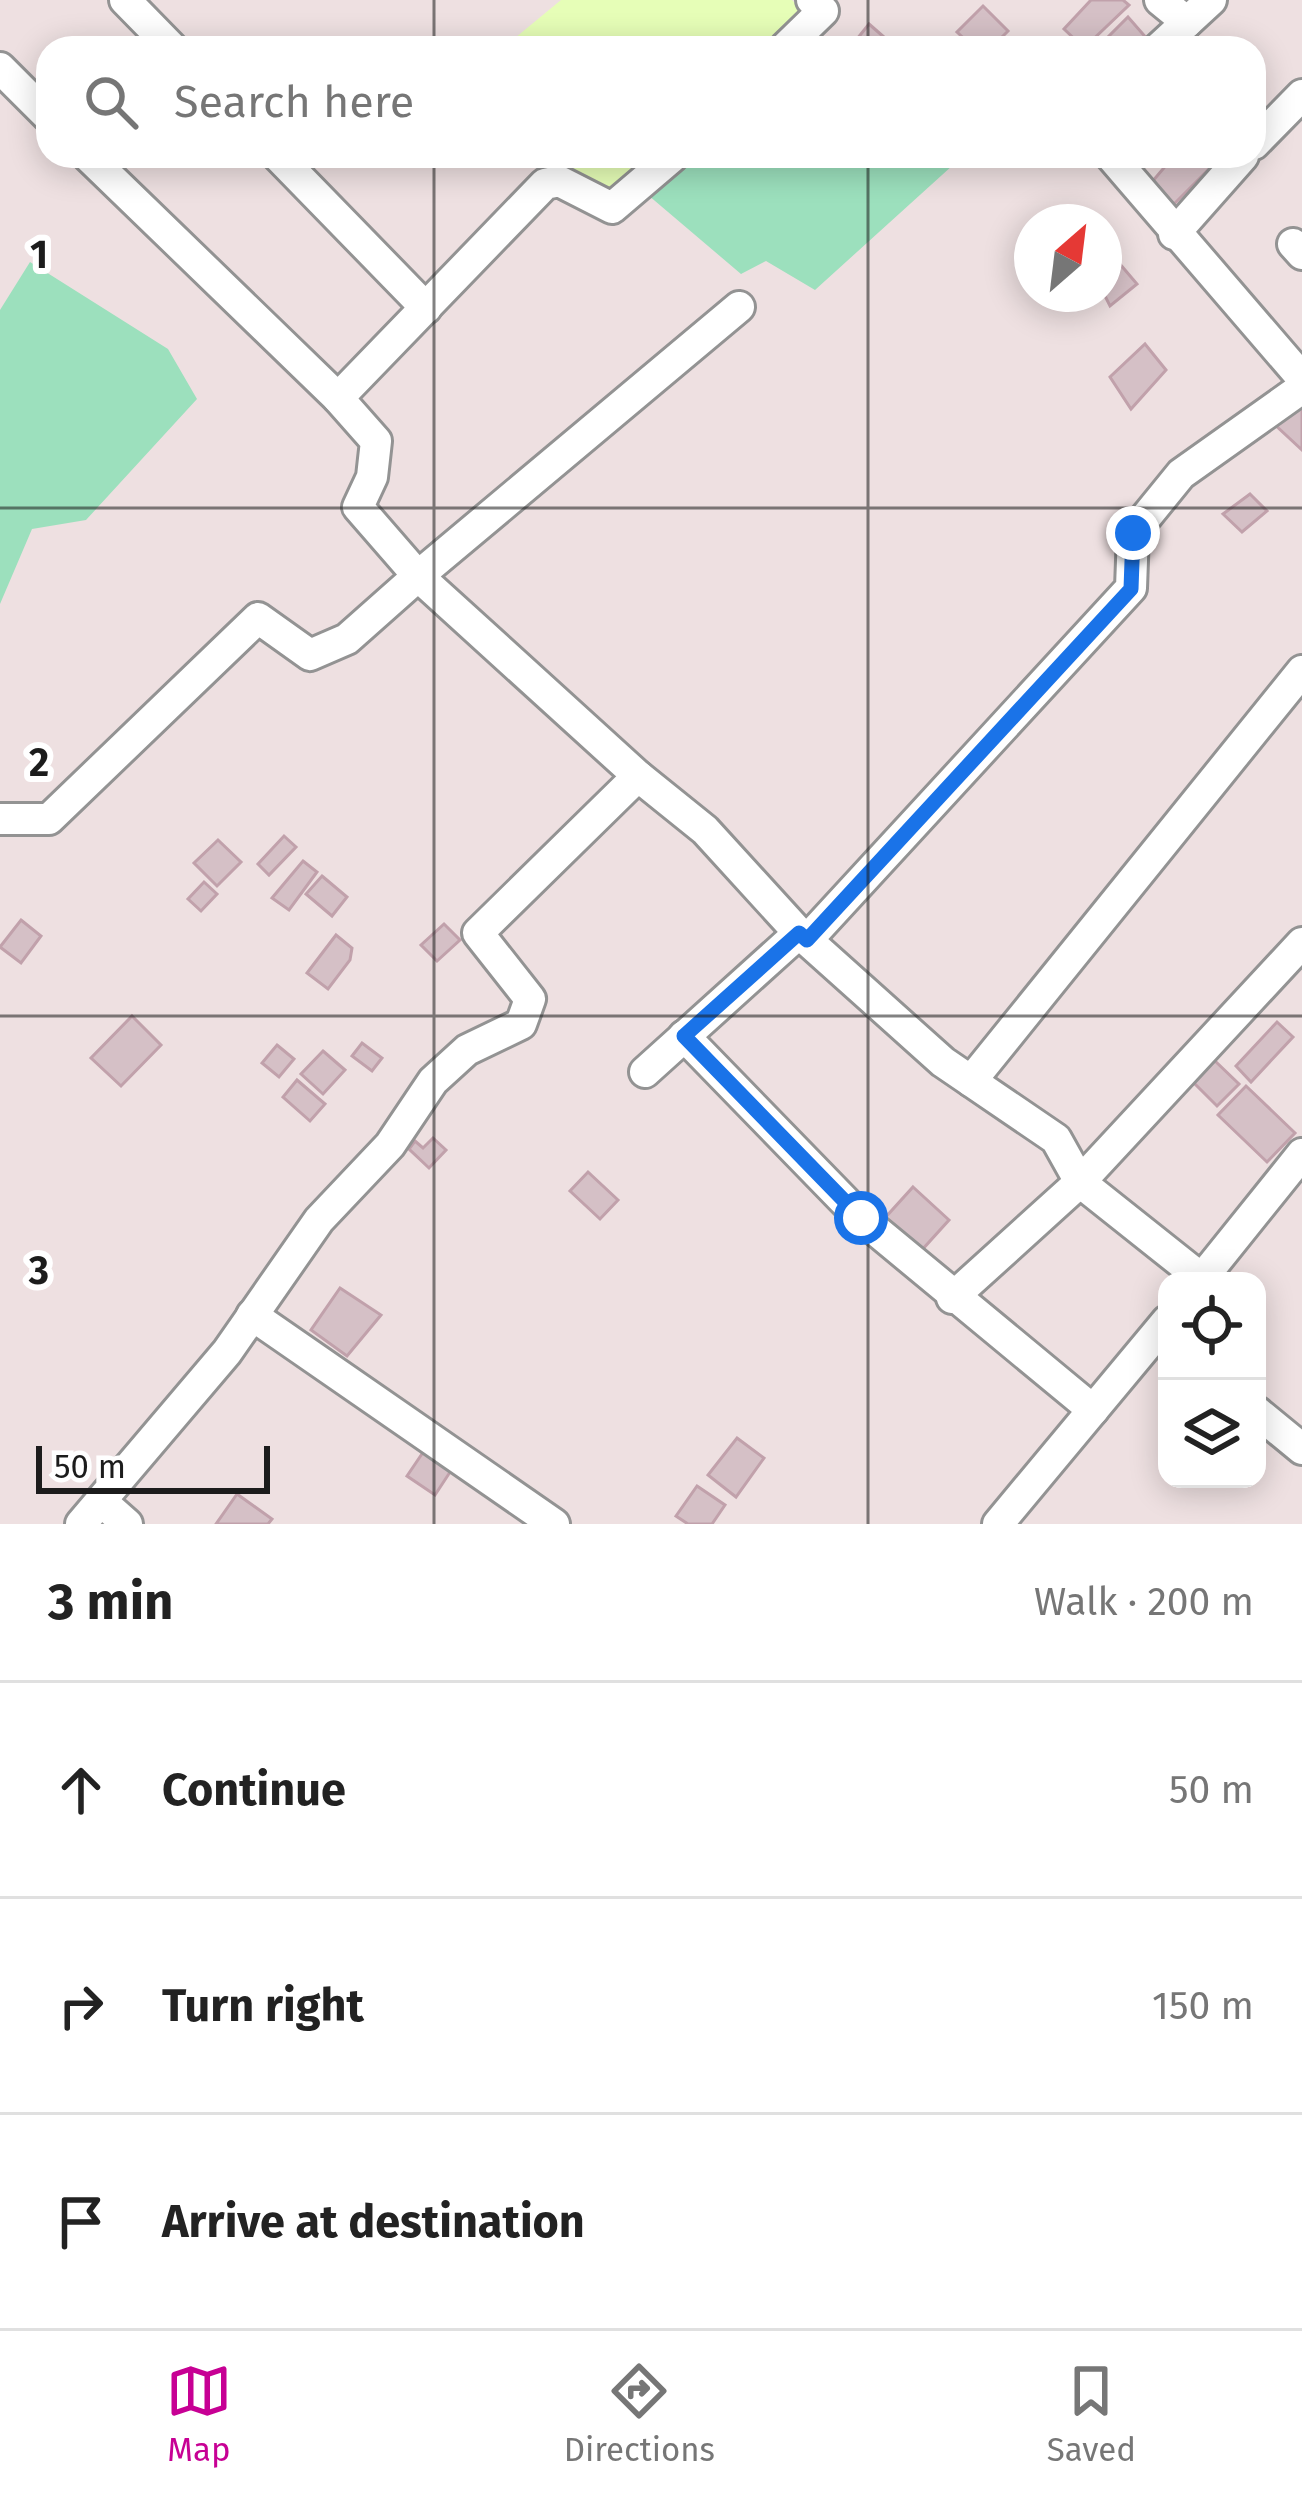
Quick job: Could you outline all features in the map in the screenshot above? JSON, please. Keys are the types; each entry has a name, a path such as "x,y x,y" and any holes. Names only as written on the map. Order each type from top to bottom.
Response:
{"street":[{"path":"125,0 160,36"},
{"path":"1160,0 1187,22"},
{"path":"1172,36 1211,0"},
{"path":"796,36 824,4"},
{"path":"0,68 36,104"},
{"path":"1266,132 1302,95"},
{"path":"100,168 338,398 376,441 372,477 358,507 418,576 638,776 705,830 803,937 971,1081 1056,1139 1080,1182 1191,1272"},
{"path":"290,168 426,308"},
{"path":"338,398 545,184 559,181 612,208 659,168"},
{"path":"1122,168 1302,377"},
{"path":"1174,234 1232,168"},
{"path":"0,819 49,819 258,618 310,656 347,639 739,307"},
{"path":"645,1072 803,937 1131,589 1133,533 1181,474 1302,388"},
{"path":"971,1081 1302,671"},
{"path":"127,1524 91,1512 253,1315 319,1220 390,1145 433,1082 467,1050 521,1024 530,999 478,933 638,776"},
{"path":"952,1298 1080,1182 1302,943"},
{"path":"684,1036 861,1218 952,1298 1093,1410"},
{"path":"1207,1272 1302,1154"},
{"path":"253,1315 554,1524"},
{"path":"998,1524 1158,1338"},
{"path":"1266,1419 1302,1449"}],"shaded area":[{"path":"561,0 792,0 805,13 781,36 518,36"},
{"path":"569,168 643,168 604,205"},
{"path":"678,168 950,168 815,290 766,261 741,274 648,195"},
{"path":"30,262 168,349 197,399 86,520 32,529 0,604 0,310"}],"building":[{"path":"1091,0 1123,0 1129,5 1097,36 1071,36 1064,29"},
{"path":"983,6 1008,31 1003,36 961,36 957,32"},
{"path":"1128,17 1145,36 1109,36"},
{"path":"869,24 883,36 859,36"},
{"path":"1164,168 1210,168 1174,204 1151,183"},
{"path":"1122,266 1137,284 1122,296"},
{"path":"1145,344 1166,370 1131,409 1110,377"},
{"path":"1302,405 1302,450 1273,423"},
{"path":"1250,494 1267,511 1242,532 1223,514"},
{"path":"284,836 296,847 269,875 258,864"},
{"path":"218,840 241,862 217,886 194,863"},
{"path":"303,861 317,872 289,910 272,898"},
{"path":"322,876 347,897 332,916 306,894"},
{"path":"204,882 217,894 201,911 188,899"},
{"path":"21,920 41,936 21,963 0,947"},
{"path":"444,924 460,940 437,961 421,945"},
{"path":"336,935 352,948 350,960 328,989 307,973"},
{"path":"132,1016 161,1045 121,1086 91,1058"},
{"path":"1277,1022 1293,1037 1251,1082 1236,1066"},
{"path":"362,1043 382,1058 372,1071 352,1056"},
{"path":"277,1045 294,1059 279,1077 262,1063"},
{"path":"323,1051 345,1070 323,1094 301,1074"},
{"path":"1214,1060 1239,1084 1217,1106 1193,1082"},
{"path":"297,1080 325,1104 310,1121 283,1097"},
{"path":"1246,1086 1295,1133 1267,1162 1218,1115"},
{"path":"433,1138 446,1150 429,1168 409,1149 415,1141 423,1148"},
{"path":"588,1172 618,1200 600,1219 570,1191"},
{"path":"913,1187 949,1220 920,1252 884,1219"},
{"path":"340,1288 381,1315 347,1356 311,1330"},
{"path":"737,1438 764,1458 736,1497 708,1475"},
{"path":"428,1445 456,1463 435,1495 407,1476"},
{"path":"697,1486 725,1505 712,1524 688,1524 676,1516"},
{"path":"237,1494 272,1519 268,1524 216,1524"}],"route":[{"path":"861,1218 684,1036 799,933 807,940 973,754 1131,589 1133,533"}]}
